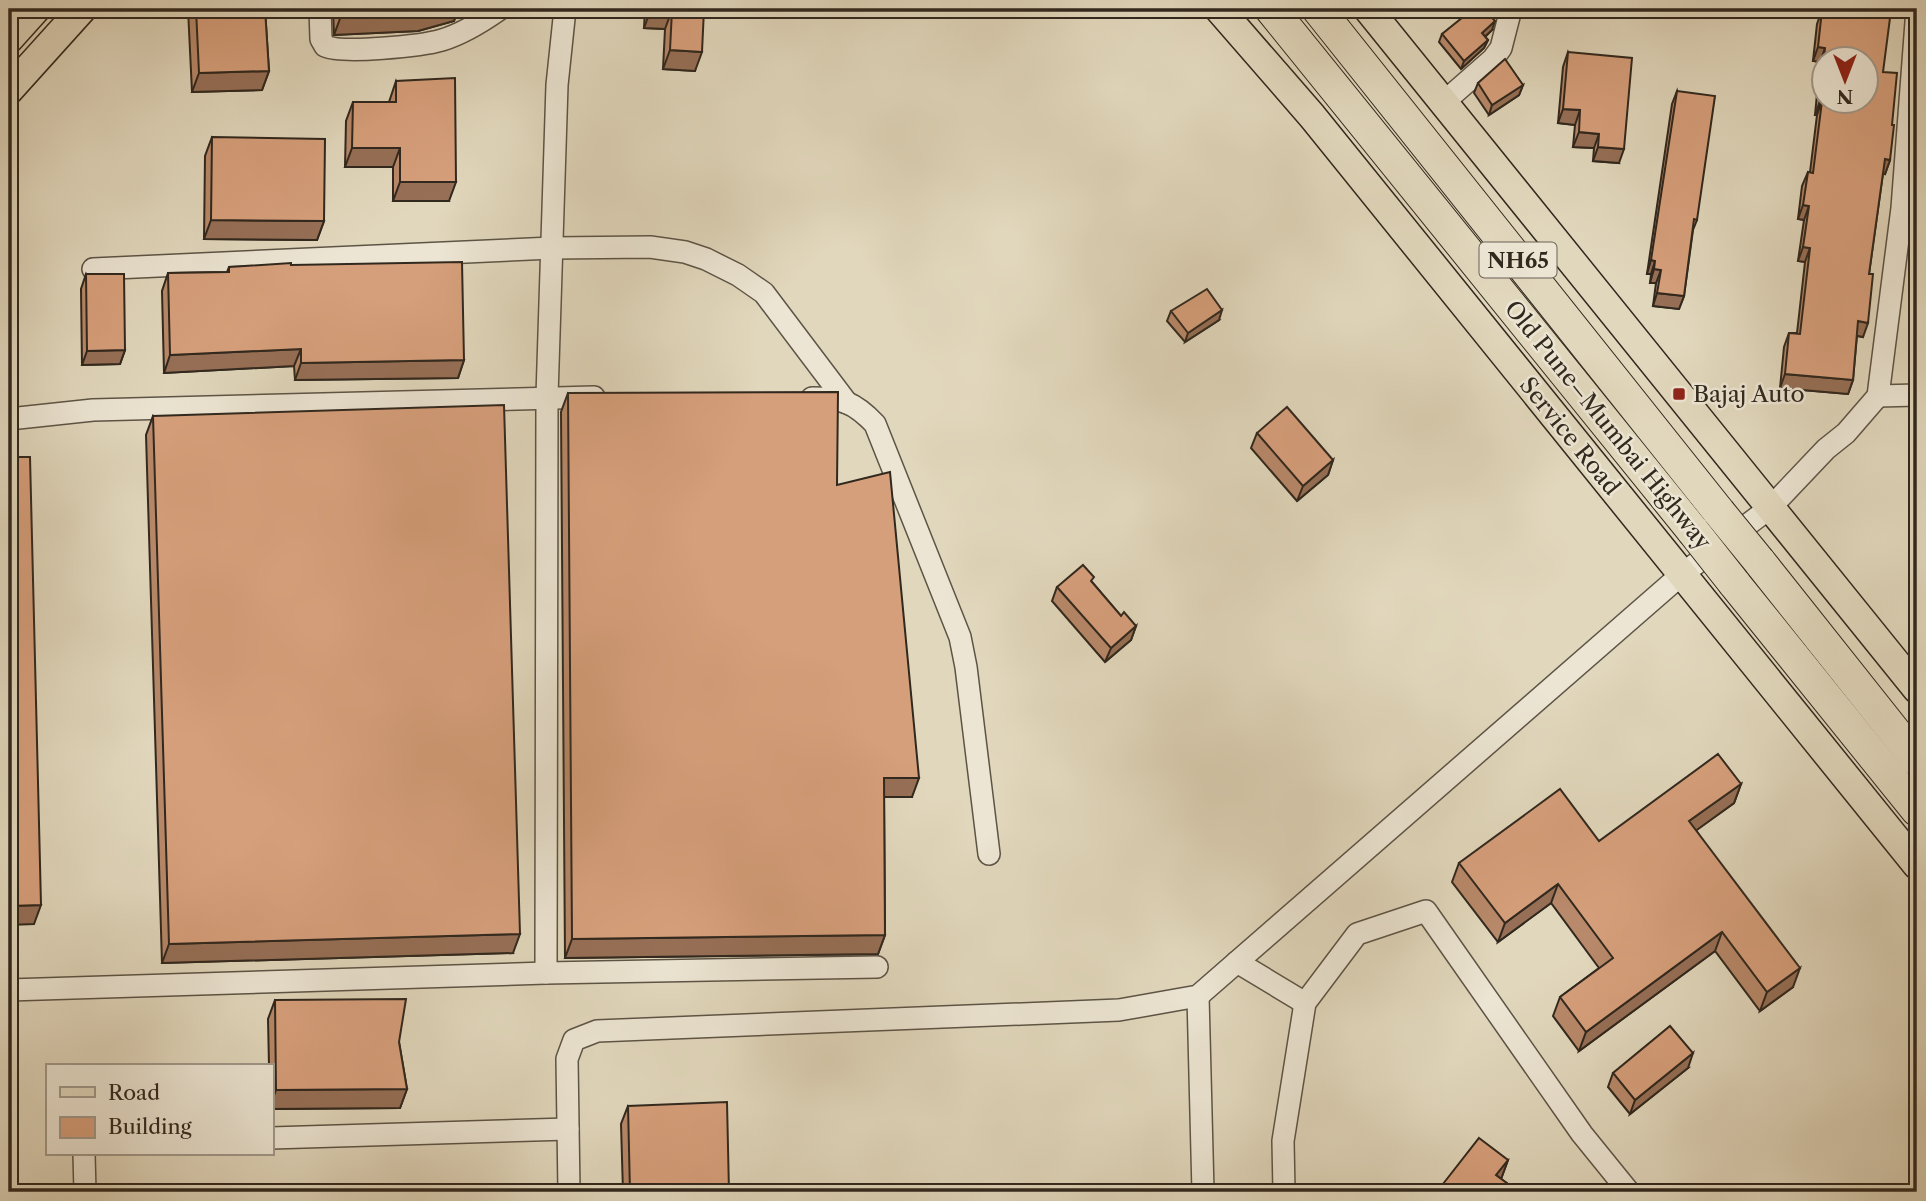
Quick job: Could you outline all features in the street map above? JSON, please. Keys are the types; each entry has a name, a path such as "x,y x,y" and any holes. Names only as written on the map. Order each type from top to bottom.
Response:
{"highway":[{"name":"Old Pune–Mumbai Highway","path":"1271,9 1917,810"},
{"name":"Old Pune–Mumbai Highway","path":"1318,9 1917,760"}],"main road":[{"path":"9,39 36,9"},
{"path":"9,89 82,9"},
{"name":"Service Road","path":"1219,9 1312,116 1917,865"},
{"path":"1368,9 1917,689"}],"street":[{"path":"320,9 321,38 324,46 340,50 442,40 454,36 499,9"},
{"path":"546,973 547,397 557,85 565,9"},
{"path":"1444,102 1493,59 1501,48 1511,9"},
{"path":"569,1192 567,1059 574,1040 597,1031 1119,1010 1198,996 1681,575 1770,507 1826,449 1846,433 1878,396 1910,208 1917,9"},
{"path":"93,269 552,248 650,247 706,258 764,293 846,402"},
{"path":"1878,396 1917,395"},
{"path":"9,419 93,410 616,397"},
{"path":"795,398 836,398 859,408 875,424 960,637 989,854"},
{"path":"1284,1192 1283,1141 1305,1003 1357,934 1426,911 1582,1135 1629,1192"},
{"path":"1237,962 1305,1003"},
{"path":"9,990 546,973 877,967"},
{"path":"1198,996 1203,1192"},
{"path":"273,1138 568,1129"},
{"path":"83,1156 85,1192"}],"building":[{"path":"196,9 265,9 269,71 199,73"},
{"path":"341,9 438,9 341,16"},
{"path":"651,9 704,9 702,52 670,50 672,10"},
{"path":"1473,9 1485,9 1495,21 1482,33 1488,40 1464,61 1442,34"},
{"path":"1822,10 1890,18 1883,72 1897,73 1894,125 1890,160 1885,159 1869,274 1873,274 1868,323 1858,321 1853,380 1785,374 1789,333 1800,334 1810,248 1803,247 1809,206 1803,205 1808,172 1813,173 1820,116 1881,116 1881,46 1818,46"},
{"path":"1568,52 1632,58 1624,149 1598,147 1599,134 1579,132 1580,110 1563,109"},
{"path":"1505,59 1523,85 1492,105 1478,83"},
{"path":"455,78 456,182 400,182 400,148 352,148 353,102 396,102 396,81"},
{"path":"1677,91 1715,96 1684,296 1657,293 1661,270 1654,269 1655,261 1651,260"},
{"path":"212,137 325,139 324,221 211,220"},
{"path":"462,262 464,360 301,363 301,349 170,355 168,273 229,272 229,267 291,263"},
{"path":"86,274 124,274 125,350 87,351"},
{"path":"1207,289 1222,310 1188,333 1171,311"},
{"path":"838,392 837,485 890,472 919,778 884,778 885,935 572,939 568,393"},
{"path":"504,405 520,934 169,944 153,416"},
{"path":"1287,407 1333,460 1303,486 1257,433"},
{"path":"9,457 30,457 41,905 9,906"},
{"path":"1083,565 1094,577 1091,581 1121,616 1124,612 1136,626 1111,648 1057,587"},
{"path":"1718,754 1741,784 1689,821 1800,968 1767,992 1722,932 1586,1032 1560,997 1613,958 1558,884 1505,923 1459,863 1560,789 1599,841"},
{"path":"406,999 399,1042 407,1089 276,1090 275,1000"},
{"path":"1670,1026 1693,1053 1635,1100 1613,1073"},
{"path":"727,1102 729,1192 630,1192 628,1106"},
{"path":"1479,1138 1508,1160 1496,1175 1519,1192 1454,1192 1443,1184"}],"place":[{"name":"Bajaj Auto","path":"1679,394"}]}
